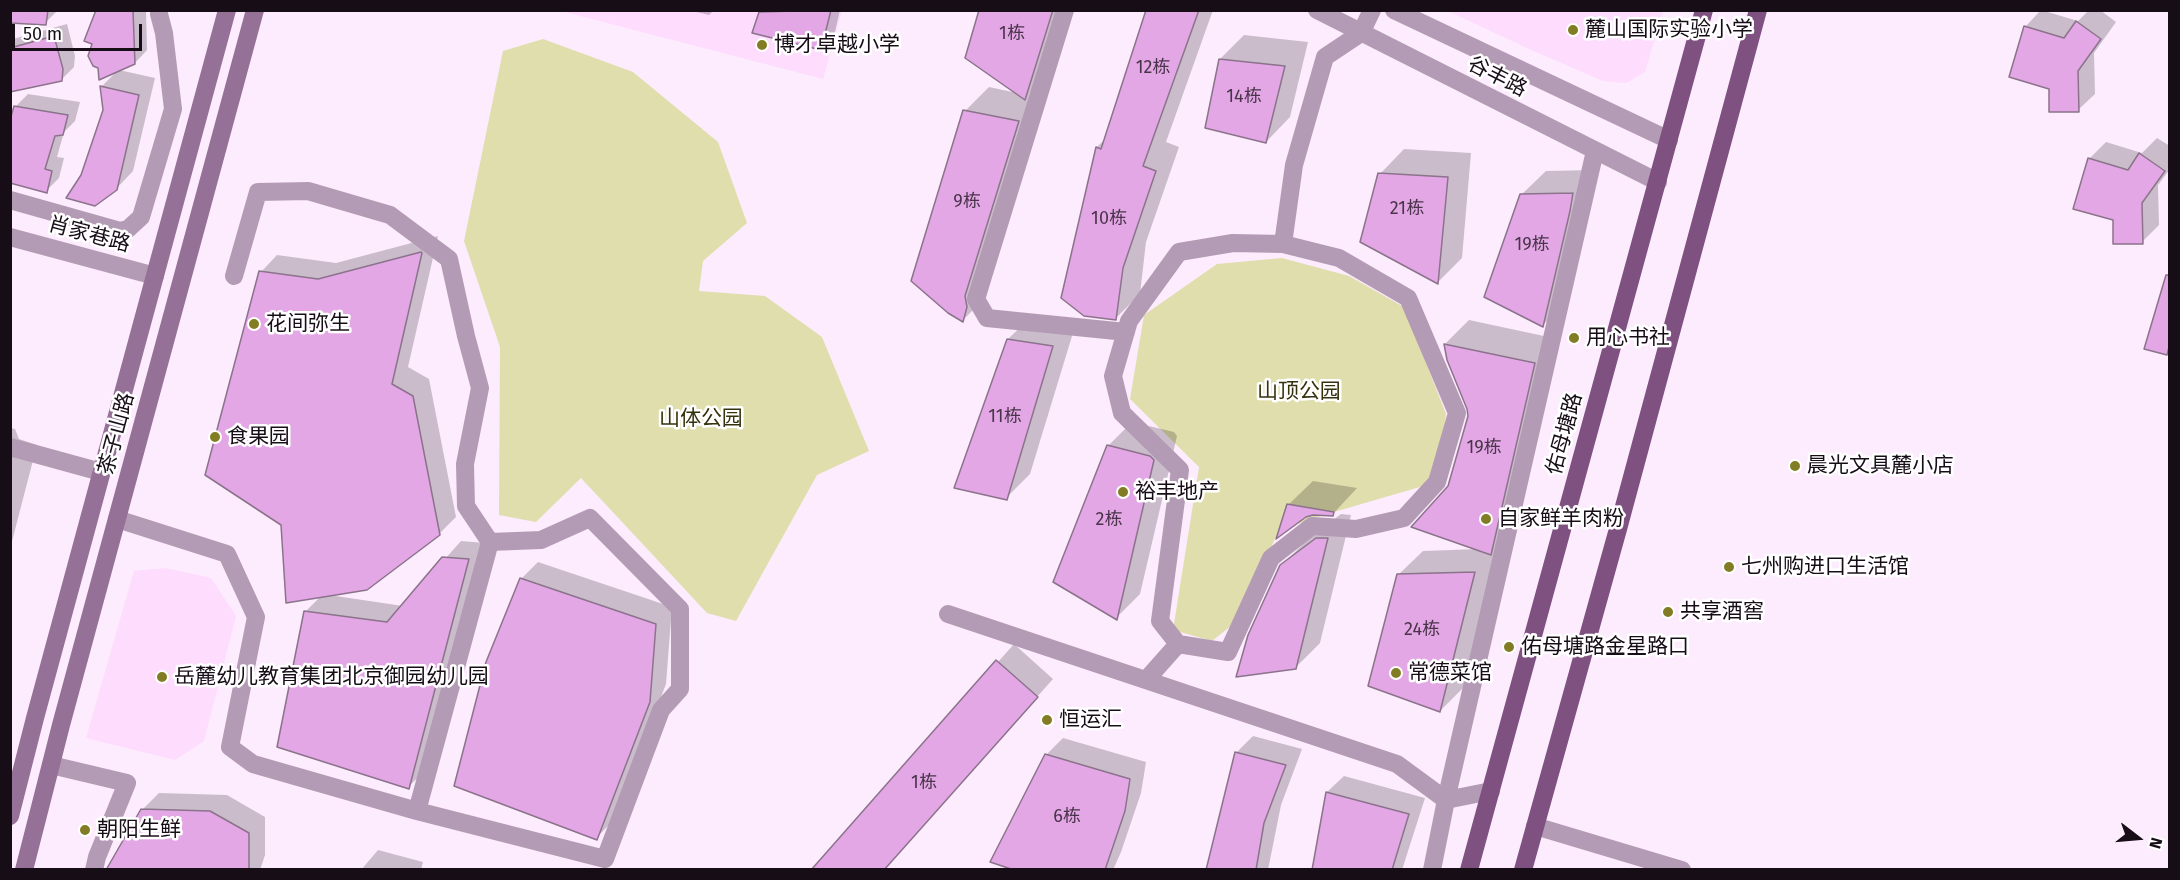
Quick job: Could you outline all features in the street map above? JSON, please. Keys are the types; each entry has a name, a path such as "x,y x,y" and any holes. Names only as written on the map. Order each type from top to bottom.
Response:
{"main road":[{"name":"茶子山路","path":"10,816 227,10"},
{"name":"茶子山路","path":"24,870 255,10"},
{"name":"佑母塘路","path":"1469,870 1704,10"},
{"path":"1523,870 1758,10"}],"street":[{"path":"1065,10 976,299 987,318 1126,332"},
{"name":"谷丰路","path":"1317,10 1658,182"},
{"path":"1283,244 1294,165 1325,57 1361,33 1372,10"},
{"name":"谷丰路","path":"1394,10 1669,140"},
{"path":"10,200 120,231 128,229 141,217 173,108 164,33 159,14"},
{"path":"1432,870 1594,151"},
{"path":"234,276 258,192 308,191 390,214 449,259 480,387 465,464 466,506 490,542 417,811"},
{"name":"肖家巷路","path":"10,237 155,276"},
{"path":"1233,243 1283,244 1339,258 1408,298 1457,413 1437,482 1404,518 1356,529 1312,526 1271,558 1228,652 1178,644 1160,621 1180,470 1122,413 1113,376 1126,332 1129,321 1179,252 1233,243"},
{"path":"10,447 101,472"},
{"path":"117,519 227,555 255,617 230,747 253,764 604,864 661,710 680,689 680,609 590,518 541,540 490,542"},
{"path":"948,614 1397,764 1446,800 1491,791"},
{"path":"1146,680 1178,644"},
{"path":"51,765 127,783 97,857 94,870"},
{"path":"1535,826 1682,870"}],"shaded area":[{"name":"博才卓越小学","path":"561,11 842,11 823,79"},
{"name":"麓山国际实验小学","path":"1448,11 1663,11 1645,72 1626,83 1603,81"},
{"name":"岳麓幼儿教育集团北京御园幼儿园","path":"165,568 211,578 236,616 204,741 175,760 86,738 134,571"}],"green space":[{"name":"山体公园","path":"543,39 633,72 718,142 747,223 703,261 699,291 765,296 822,337 869,451 817,475 736,621 707,613 581,478 536,522 499,515 500,347 464,241 503,51"},
{"name":"山顶公园","path":"1282,258 1349,276 1404,307 1446,414 1437,482 1279,530 1237,621 1212,641 1173,630 1199,467 1130,399 1144,315 1217,264"}],"building":[{"path":"10,10 48,10 46,25 10,23"},
{"path":"96,10 133,10 135,64 99,80 98,68 93,66 88,56 92,44 84,41"},
{"path":"831,10 821,50 752,33 759,12"},
{"path":"979,10 1053,10 1025,100 965,58"},
{"path":"1146,10 1199,10 1143,166 1156,171 1123,268 1116,320 1084,316 1061,298 1096,147 1101,149"},
{"path":"2076,21 2101,39 2078,71 2079,112 2049,112 2049,89 2009,77 2024,26 2064,38"},
{"path":"54,36 63,69 62,81 10,92 10,48"},
{"path":"1219,59 1285,66 1266,143 1205,128"},
{"path":"100,86 139,95 117,190 95,206 66,198 81,175 103,110"},
{"path":"14,106 68,115 63,135 55,136 45,169 52,171 47,193 10,183 10,120"},
{"path":"963,110 1019,121 965,296 967,307 963,322 948,313 911,281"},
{"path":"2139,153 2165,171 2142,203 2143,244 2113,244 2113,220 2073,209 2088,158 2128,170"},
{"path":"1378,173 1448,177 1438,284 1360,242"},
{"path":"1573,193 1543,327 1484,297 1520,194"},
{"path":"421,252 392,384 413,396 440,535 367,590 286,603 281,525 205,475 259,271 318,279"},
{"path":"2166,275 2169,275 2167,355 2144,349"},
{"path":"1007,339 1053,346 1007,500 954,488"},
{"path":"1444,344 1535,363 1491,555 1411,527 1448,486 1468,416 1447,360"},
{"path":"1107,445 1150,456 1154,460 1117,620 1053,582"},
{"path":"1287,504 1334,512 1333,516 1306,517 1276,539"},
{"path":"1316,538 1328,538 1296,669 1236,677 1248,635 1280,565"},
{"path":"442,557 469,559 409,789 277,747 304,611 387,622"},
{"path":"1475,572 1440,712 1368,686 1397,574"},
{"path":"520,578 656,624 650,702 597,840 454,786 486,662"},
{"path":"996,660 1038,697 884,870 811,870"},
{"path":"1235,752 1286,765 1264,823 1256,870 1206,870"},
{"path":"1045,754 1130,779 1125,811 1105,870 1014,870 990,862"},
{"path":"1326,792 1409,814 1392,870 1312,870"},
{"path":"141,809 210,811 249,833 249,870 106,870"}],"place":[{"name":"麓山国际实验小学","path":"1573,30"},
{"name":"博才卓越小学","path":"762,45"},
{"name":"花间弥生","path":"254,324"},
{"name":"用心书社","path":"1574,338"},
{"name":"食果园","path":"215,437"},
{"name":"晨光文具麓小店","path":"1795,466"},
{"name":"裕丰地产","path":"1123,492"},
{"name":"自家鲜羊肉粉","path":"1486,519"},
{"name":"七州购进口生活馆","path":"1729,567"},
{"name":"共享酒窖","path":"1668,612"},
{"name":"佑母塘路金星路口","path":"1509,647"},
{"name":"常德菜馆","path":"1396,673"},
{"name":"岳麓幼儿教育集团北京御园幼儿园","path":"162,677"},
{"name":"恒运汇","path":"1047,720"},
{"name":"朝阳生鲜","path":"85,830"}]}
